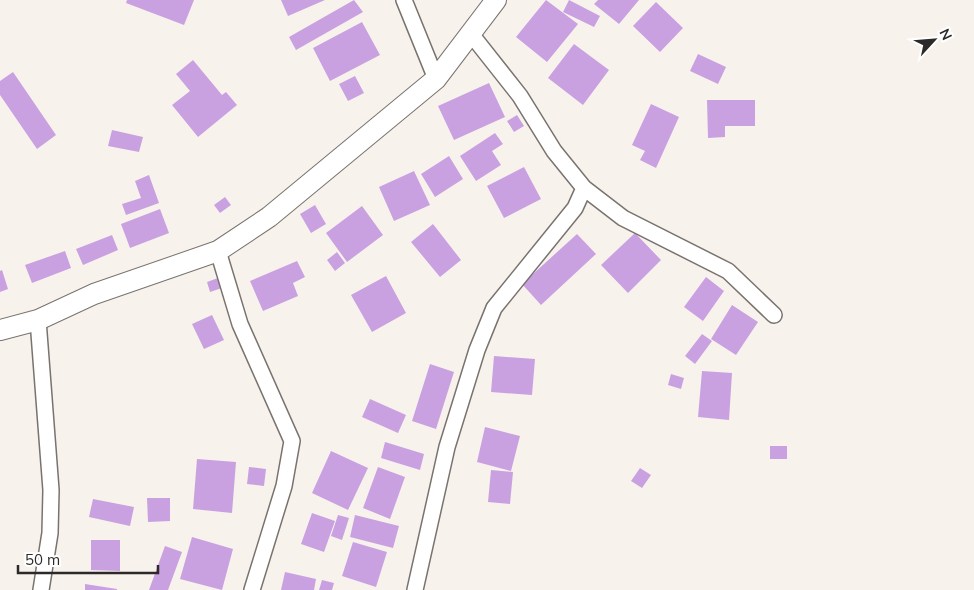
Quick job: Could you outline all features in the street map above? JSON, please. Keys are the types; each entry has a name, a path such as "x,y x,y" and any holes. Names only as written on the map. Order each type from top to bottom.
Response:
{"street":[{"path":"404,0 436,79"},
{"path":"0,330 38,320 94,294 218,251 269,217 436,79 496,0"},
{"path":"472,34 520,96 554,151 584,188 623,218 728,271 774,315"},
{"path":"415,590 448,447 477,350 494,308 575,208 584,188"},
{"path":"218,251 240,324 292,441 284,486 252,590"},
{"path":"38,320 51,490 50,532 41,590"}],"building":[{"path":"127,0 194,0 184,25 126,3"},
{"path":"281,0 325,0 288,16"},
{"path":"354,0 363,12 296,50 289,37"},
{"path":"546,0 578,24 547,62 516,37"},
{"path":"569,0 600,16 594,27 563,12"},
{"path":"598,0 639,0 619,24 594,4"},
{"path":"656,2 683,28 660,52 633,26"},
{"path":"362,22 380,55 330,81 313,48"},
{"path":"574,44 609,70 583,105 548,78"},
{"path":"698,54 726,67 718,84 690,71"},
{"path":"193,60 222,95 226,92 237,105 198,137 172,105 190,91 176,74"},
{"path":"13,72 56,135 37,149 0,95 0,81"},
{"path":"355,76 364,93 348,101 339,84"},
{"path":"489,83 505,117 454,140 438,106"},
{"path":"707,100 755,100 755,126 725,126 725,137 708,138"},
{"path":"651,104 679,117 656,168 640,160 645,151 632,145"},
{"path":"517,115 524,126 514,132 507,121"},
{"path":"112,130 143,137 139,152 108,146"},
{"path":"495,133 503,144 492,151 501,165 476,181 460,156"},
{"path":"449,156 463,179 435,197 421,174"},
{"path":"524,167 541,199 504,218 487,186"},
{"path":"414,171 430,205 394,221 379,187"},
{"path":"149,175 159,203 126,215 122,204 141,198 135,181"},
{"path":"225,197 231,205 220,213 214,205"},
{"path":"315,205 326,224 311,233 300,214"},
{"path":"362,206 383,235 347,262 326,233"},
{"path":"160,209 169,233 130,248 121,224"},
{"path":"433,224 461,260 440,277 411,242"},
{"path":"635,233 661,260 628,293 601,265"},
{"path":"577,234 596,254 541,305 522,284"},
{"path":"112,235 118,250 83,265 76,249"},
{"path":"65,251 71,268 32,283 25,265"},
{"path":"337,252 345,263 335,271 327,260"},
{"path":"297,261 305,277 293,283 298,296 263,311 250,281"},
{"path":"2,270 8,289 0,292 0,271"},
{"path":"386,276 406,313 372,332 351,295"},
{"path":"706,277 724,291 703,321 684,307"},
{"path":"218,278 222,288 210,292 207,282"},
{"path":"732,305 758,322 736,355 711,339"},
{"path":"212,315 224,340 204,349 192,324"},
{"path":"702,334 712,341 695,364 685,356"},
{"path":"494,356 535,359 532,395 491,392"},
{"path":"430,364 454,372 436,429 412,421"},
{"path":"702,371 732,373 729,420 698,417"},
{"path":"671,374 684,378 681,389 668,385"},
{"path":"370,399 406,415 398,433 362,417"},
{"path":"485,427 520,436 511,471 477,462"},
{"path":"385,442 424,454 420,470 381,458"},
{"path":"770,446 787,446 787,459 770,459"},
{"path":"331,451 368,468 348,510 312,493"},
{"path":"197,459 236,462 232,513 193,509"},
{"path":"249,467 266,469 264,486 247,484"},
{"path":"378,467 405,477 390,519 363,508"},
{"path":"640,468 651,475 642,488 631,481"},
{"path":"491,470 513,472 510,504 488,502"},
{"path":"147,498 170,498 170,521 148,522"},
{"path":"93,499 134,507 130,526 89,517"},
{"path":"312,513 335,521 324,552 301,544"},
{"path":"338,515 349,518 342,540 331,536"},
{"path":"355,515 399,526 393,548 350,537"},
{"path":"192,537 233,549 222,590 180,579"},
{"path":"91,540 120,540 120,571 91,570"},
{"path":"353,542 387,552 376,587 342,576"},
{"path":"165,546 182,552 168,590 149,590"},
{"path":"285,572 316,579 314,590 281,590"},
{"path":"322,580 334,583 332,590 319,590"},
{"path":"85,584 117,589 117,590 85,590"}]}
